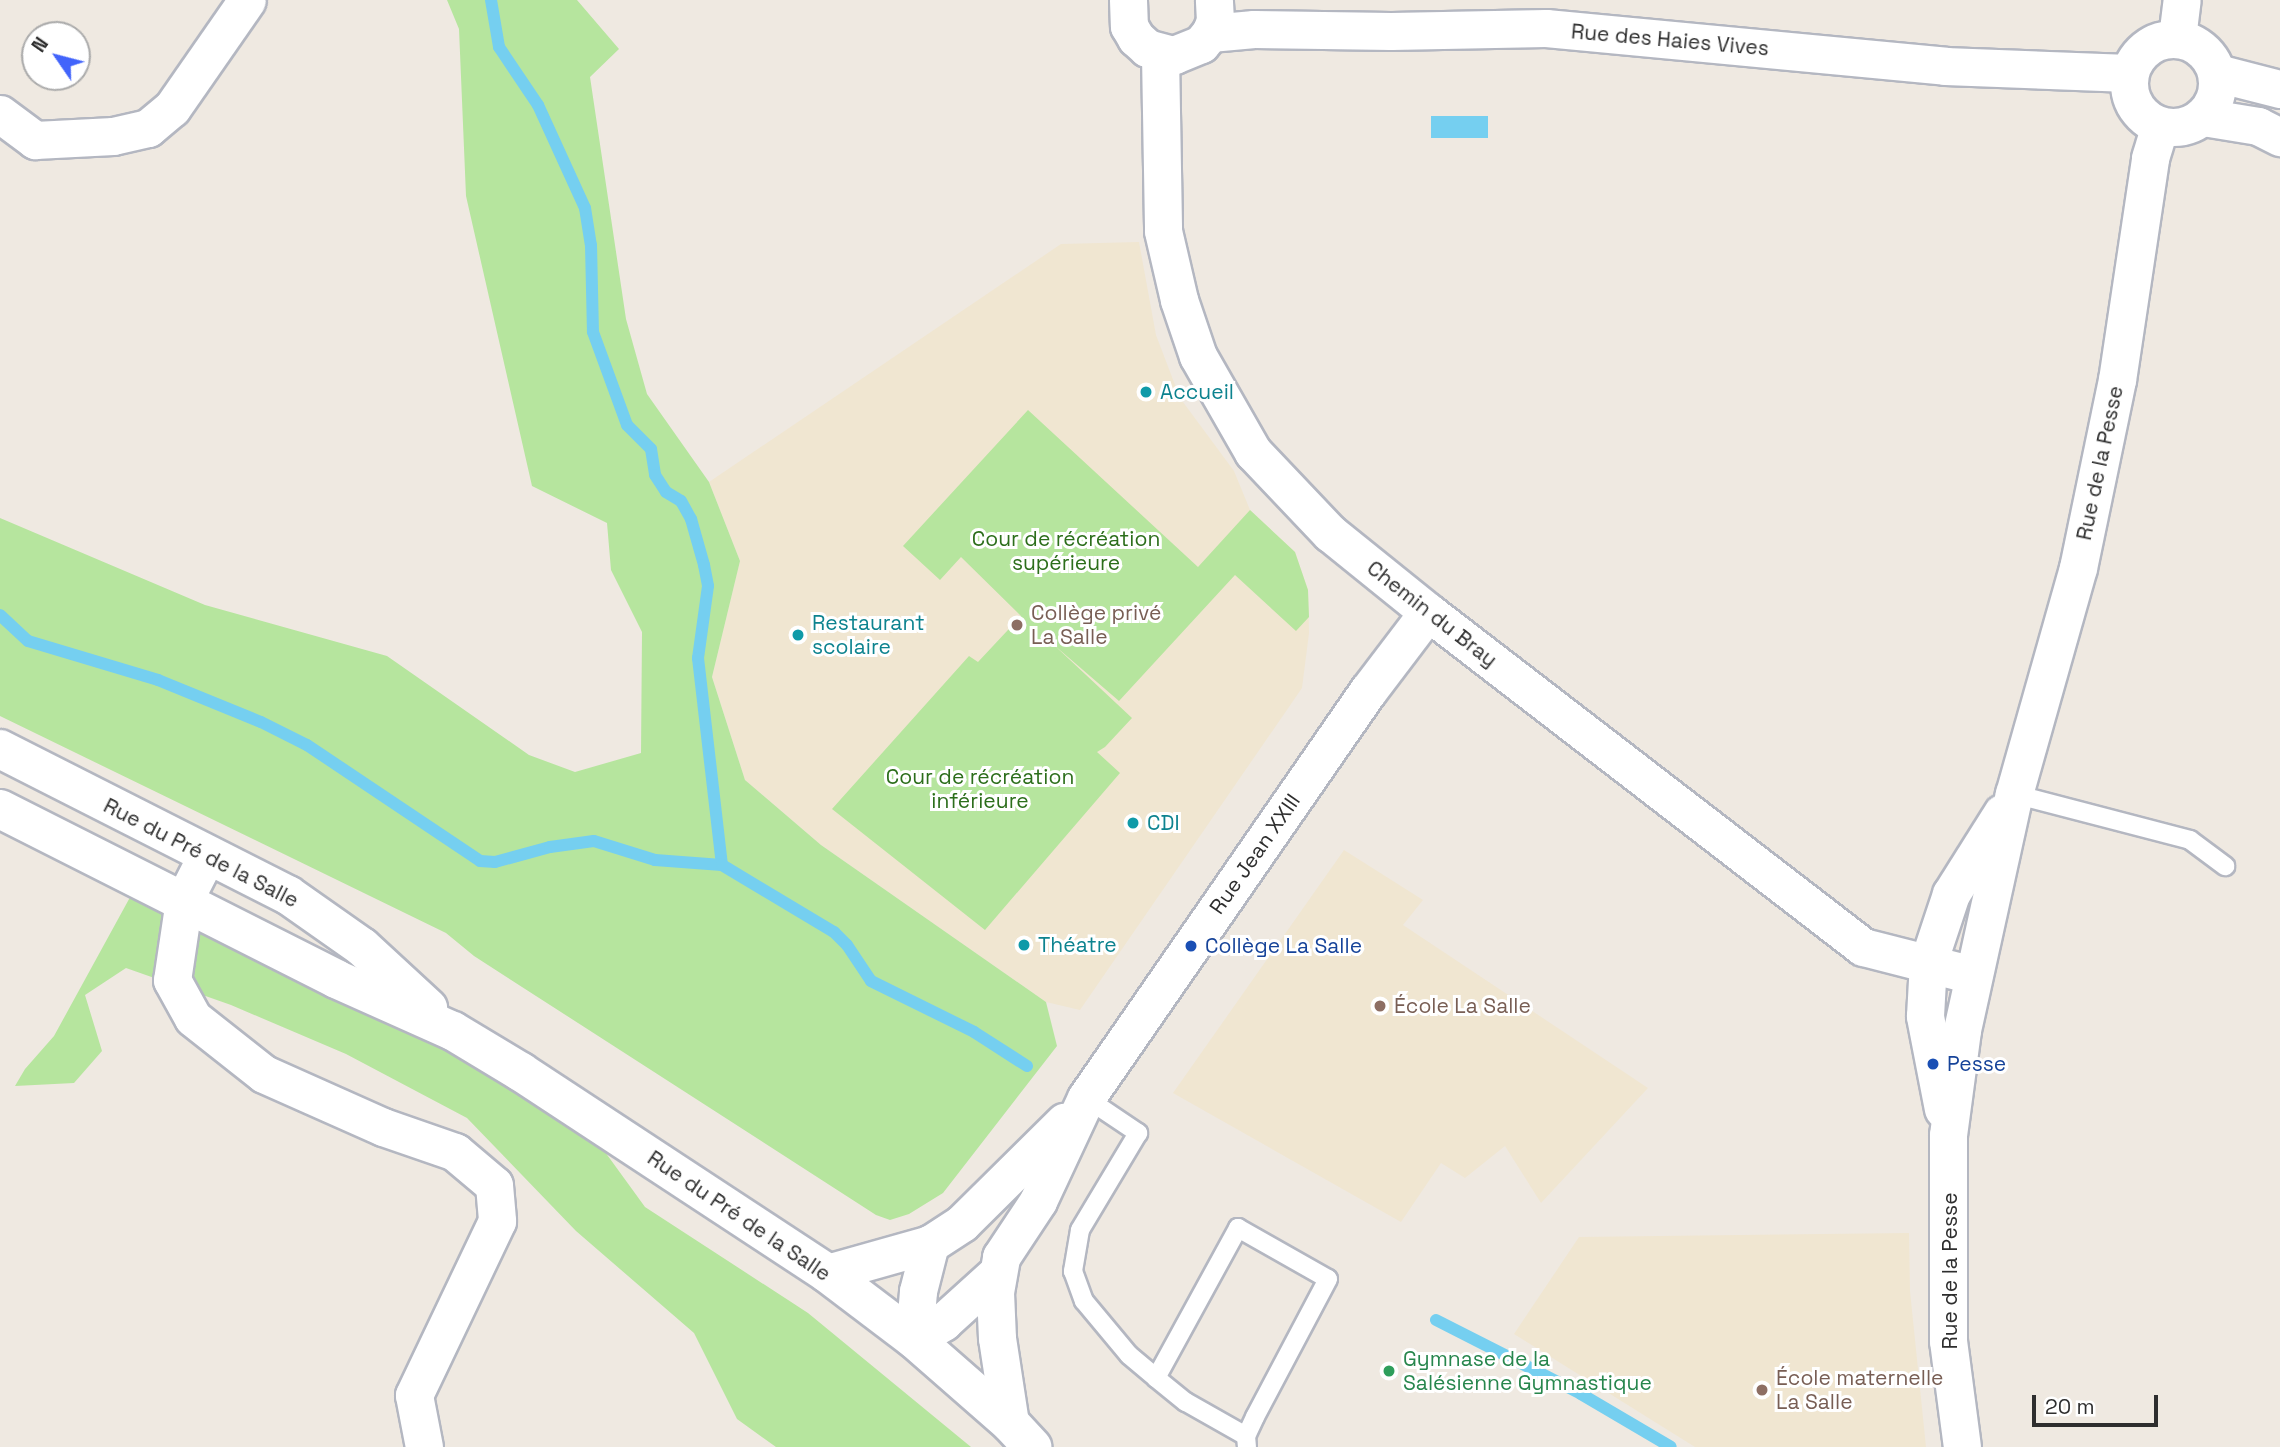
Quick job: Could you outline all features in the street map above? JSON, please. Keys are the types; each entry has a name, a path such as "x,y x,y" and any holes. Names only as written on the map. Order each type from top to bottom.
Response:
{"main road":[{"name":"Rue du Pré de la Salle","path":"0,749 288,895 362,947 453,1031"},
{"name":"Rue du Pré de la Salle","path":"0,809 336,979 453,1031 827,1273 914,1339 1021,1435 1055,1447"}],"street":[{"path":"0,114 35,140 113,136 148,128 172,108 247,0"},
{"path":"1128,0 1129,26 1136,38 1160,54 1189,52 1201,44 1212,16"},
{"path":"2177,38 2182,0"},
{"name":"Rue des Haies Vives","path":"1212,16 1254,29 1391,31 1546,28 1945,66 2129,74"},
{"path":"2203,117 2215,97 2217,73 2213,62 2198,45 2177,38 2161,40 2146,47 2136,58 2129,74 2132,100 2148,120 2160,126 2175,128 2203,117 2258,126 2280,137"},
{"name":"Chemin du Bray","path":"1160,54 1163,231 1179,300 1198,356 1253,452 1330,533 1428,612 1863,947 1973,975"},
{"path":"2217,73 2280,89"},
{"name":"Rue de la Pesse","path":"1962,1447 1948,1340 1948,1135 1973,975 2014,794 2081,554 2118,380 2151,158 2160,126"},
{"name":"Rue Jean XXIII","path":"827,1273 930,1244 962,1223 1000,1188 1086,1098 1368,691 1428,612"},
{"name":"Rue de la Pesse","path":"1948,1135 1925,1016 1928,963 1951,894 2014,794"},
{"path":"207,855 184,900 172,980 194,1018 264,1074 383,1127 455,1152 494,1185 497,1221 414,1395 424,1447"},
{"name":"Rue Jean XXIII","path":"1021,1435 997,1338 996,1274 1001,1257 1038,1201 1086,1098"},
{"path":"914,1339 918,1291 930,1244"},
{"name":"Rue Jean XXIII","path":"914,1339 943,1322 996,1274"}],"lane":[{"path":"2014,794 2190,841 2225,866"},
{"path":"1086,1098 1138,1133 1080,1230 1073,1270 1084,1301 1129,1354 1156,1378 1186,1402 1247,1442 1328,1279 1238,1228 1156,1378"}],"shaded area":[{"name":"Collège privé La Salle","path":"1139,242 1156,335 1180,398 1234,471 1250,510 1295,552 1308,590 1309,633 1302,688 1080,1010 1046,1002 821,845 745,780 712,677 740,561 709,482 1061,244"},
{"name":"École La Salle","path":"1344,850 1423,900 1403,925 1648,1088 1541,1203 1505,1146 1465,1178 1441,1163 1401,1222 1173,1093"},
{"name":"École maternelle La Salle","path":"1909,1233 1910,1291 1926,1447 1695,1447 1514,1334 1579,1237"}],"green space":[{"path":"447,0 577,0 619,49 590,77 626,319 647,394 709,482 740,561 712,677 745,780 821,845 1046,1002 1057,1046 943,1193 909,1214 890,1220 876,1215 474,956 446,933 0,716 0,518 205,605 387,656 529,755 575,772 641,753 642,632 611,570 607,523 532,486 466,196 459,29"},
{"path":"1028,410 1198,567 1250,510 1295,552 1308,590 1309,617 1296,631 1235,575 1119,701 1054,645 1132,718 1097,752 1120,773 985,930 832,809 969,656 978,662 1021,616 961,557 940,580 903,546"},
{"path":"134,890 420,1014 592,1134 645,1207 808,1313 971,1447 776,1447 737,1419 694,1333 576,1231 467,1118 346,1054 231,1005 126,968 85,995 102,1051 74,1083 15,1086 25,1069 54,1036"}],"water":[{"path":"1431,116 1488,116 1488,138 1431,138"}],"waterway":[{"path":"491,0 499,47 538,105 585,208 591,245 593,332 627,425 651,449 655,475 666,492 681,501 691,519 704,565 708,586 698,658 722,865"},
{"path":"0,615 28,641 158,680 261,722 307,745 480,861 495,862 550,847 594,841 655,860 722,865 834,932 847,945 871,981 974,1032 1027,1066"},
{"path":"1436,1320 1581,1394 1671,1447"}],"place":[{"name":"Accueil","path":"1146,392"},
{"name":"Collège privé La Salle","path":"1017,625"},
{"name":"Restaurant scolaire","path":"798,635"},
{"name":"CDI","path":"1133,823"},
{"name":"Théatre","path":"1024,945"},
{"name":"Collège La Salle","path":"1191,946"},
{"name":"École La Salle","path":"1380,1006"},
{"name":"Pesse","path":"1933,1064"},
{"name":"Gymnase de la Salésienne Gymnastique","path":"1389,1371"},
{"name":"École maternelle La Salle","path":"1762,1390"}],"park label":[{"name":"Cour de récréation supérieure","path":"1066,551"},
{"name":"Cour de récréation inférieure","path":"980,789"}]}
